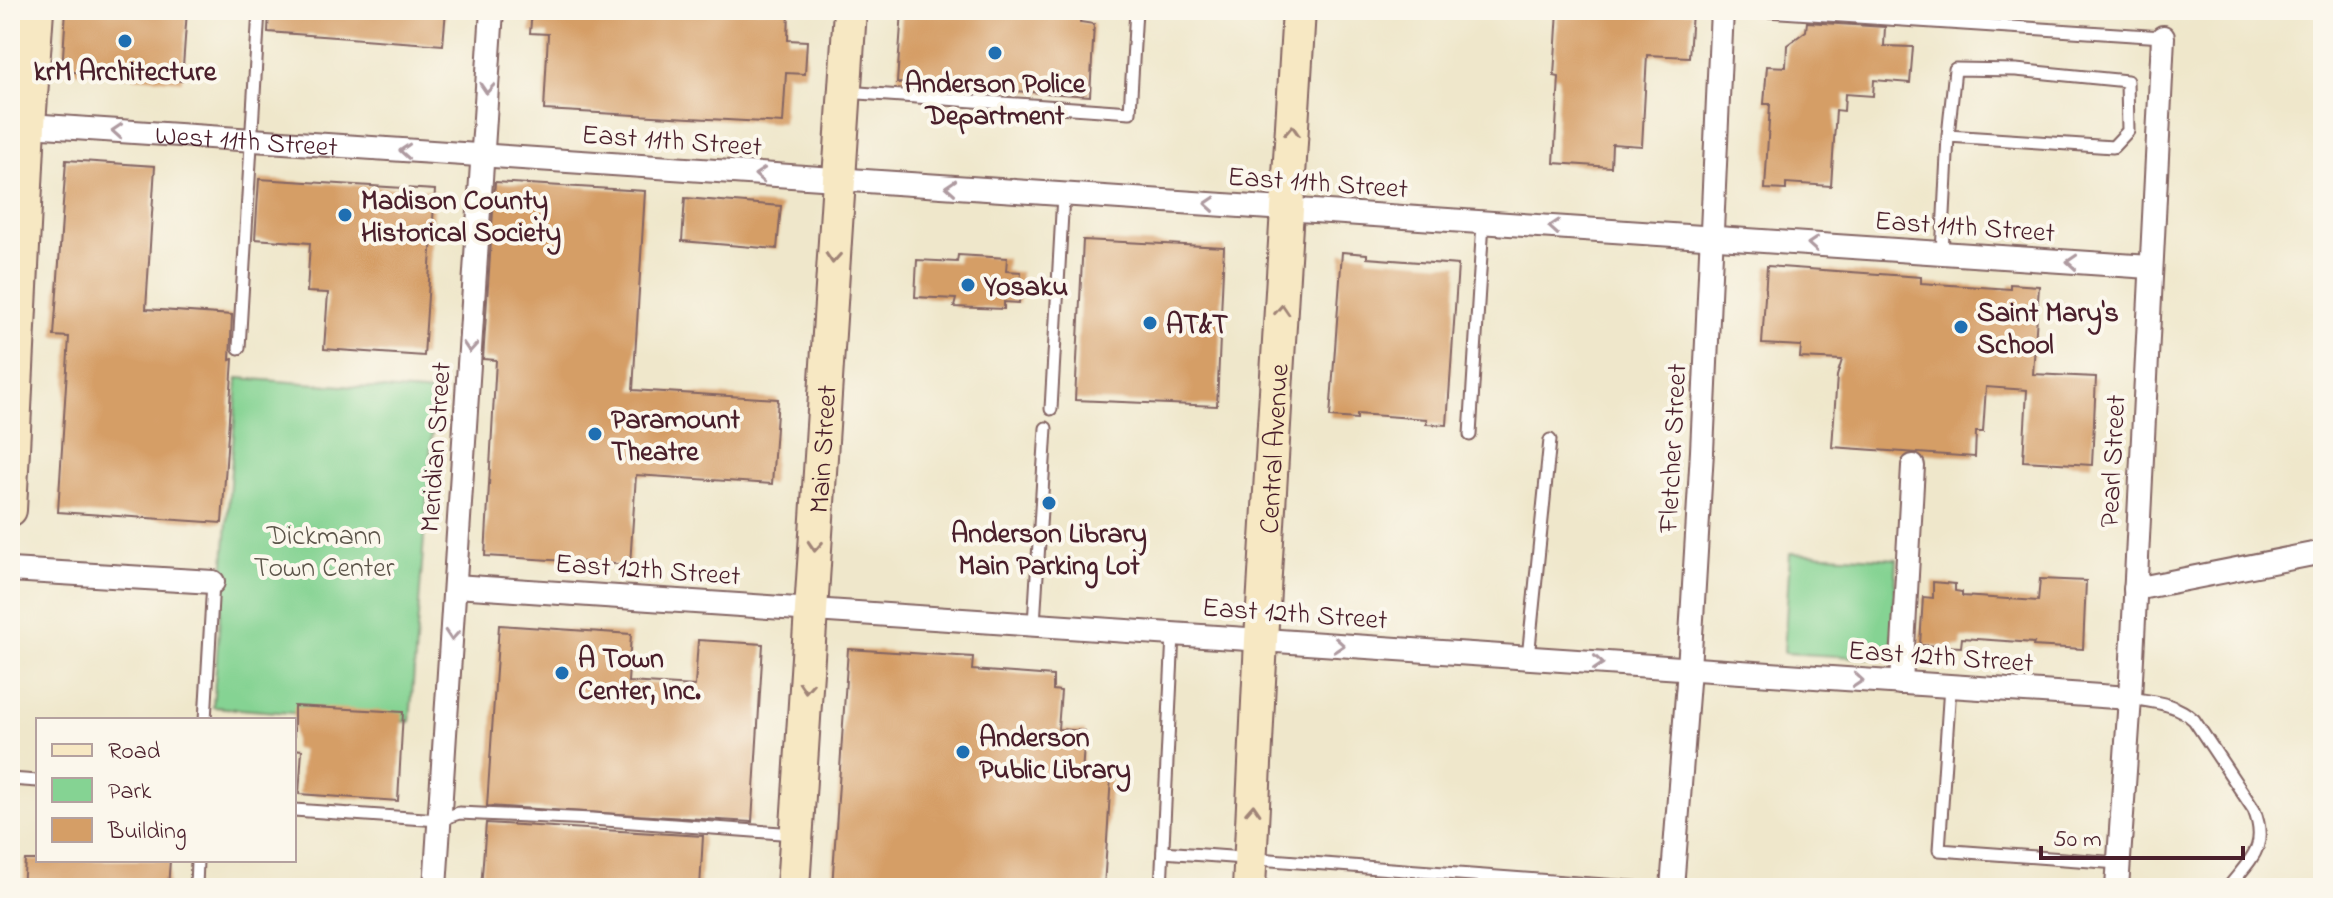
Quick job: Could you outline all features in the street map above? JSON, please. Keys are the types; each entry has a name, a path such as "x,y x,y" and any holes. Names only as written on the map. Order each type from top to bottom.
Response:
{"street":[{"path":"10,510 19,125 37,10"},
{"name":"Meridian Street","path":"435,888 492,10"},
{"name":"Main Street","path":"793,888 850,10"},
{"name":"Central Avenue","path":"1250,873 1299,10"},
{"name":"Fletcher Street","path":"1672,888 1702,451 1722,10"},
{"name":"Pearl Street","path":"2117,888 2130,698 2163,37"},
{"name":"West 11th Street","path":"19,125 483,156"},
{"name":"East 11th Street","path":"483,156 2150,267"},
{"path":"1901,683 1913,466"},
{"path":"2135,589 2321,556"},
{"path":"10,570 213,582"},
{"name":"East 12th Street","path":"455,586 2130,698"}],"lane":[{"path":"239,348 259,10"},
{"path":"844,92 1130,112 1136,10"},
{"path":"1751,10 2163,37"},
{"path":"1942,253 1948,136 1955,69 2016,70 2127,81 2128,131 2113,147 1948,136"},
{"path":"1051,409 1063,195"},
{"path":"1470,435 1483,222"},
{"path":"1034,624 1046,428"},
{"path":"1528,658 1550,440"},
{"path":"205,718 213,582"},
{"path":"1161,888 1173,634"},
{"path":"1950,686 1939,850 2118,863"},
{"path":"2130,698 2183,709 2194,720 2254,810 2260,825 2261,840 2256,852 2228,888"},
{"path":"10,779 36,781"},
{"path":"296,810 439,820 459,813 474,813 796,834"},
{"path":"1163,852 1250,873 1645,888"},
{"path":"196,888 197,862"}],"green space":[{"name":"Dickmann Town Center","path":"238,378 435,393 410,722 213,707"},
{"path":"1790,553 1897,559 1891,659 1784,653"}],"building":[{"name":"krM Architecture","path":"66,10 187,10 182,81 62,71"},
{"path":"269,10 446,10 443,45 268,32"},
{"path":"532,10 789,10 788,40 807,41 805,74 786,73 783,123 544,110 548,34 530,33"},
{"name":"Anderson Police Department","path":"902,10 1081,10 1080,22 1094,24 1090,96 897,83"},
{"path":"1558,10 1692,12 1689,57 1647,55 1642,146 1612,144 1611,167 1554,163 1559,77 1554,76"},
{"path":"1807,22 1885,27 1884,46 1913,47 1910,83 1874,80 1873,96 1845,94 1844,111 1836,110 1831,186 1786,183 1786,190 1765,189 1770,104 1764,104 1767,66 1786,67 1787,45 1806,31"},
{"path":"66,160 155,166 146,309 232,315 230,360 233,359 222,523 58,512 69,337 54,336"},
{"path":"259,179 435,190 424,356 324,349 328,293 307,292 310,243 255,239"},
{"path":"495,182 645,191 633,390 778,399 772,484 636,475 630,565 485,556 496,360 483,359"},
{"path":"685,198 781,206 777,249 682,241"},
{"name":"AT&T","path":"1083,240 1224,247 1217,406 1075,400"},
{"path":"1342,252 1367,254 1367,258 1458,265 1447,425 1426,424 1427,419 1357,414 1357,419 1330,417"},
{"name":"Yosaku","path":"958,255 1007,258 1006,271 1021,272 1019,303 1004,302 1004,309 954,307 956,299 915,297 917,260 957,262"},
{"name":"Saint Mary's School","path":"1767,266 1921,277 1921,283 2010,289 2010,284 2039,286 2033,374 2096,377 2092,465 2023,461 2027,390 1986,387 1983,432 1976,432 1975,457 1832,447 1837,376 1842,360 1800,358 1801,346 1762,344"},
{"path":"2040,579 2086,581 2083,649 1962,638 1961,647 1920,645 1923,597 1933,598 1933,582 1955,584 1955,591 1962,592 1962,596 2038,601"},
{"path":"499,625 631,634 628,682 695,686 698,640 763,644 752,822 487,806"},
{"name":"Anderson Public Library","path":"848,649 973,657 972,670 1053,676 1053,690 1061,691 1058,729 1085,731 1082,774 1111,776 1104,888 832,888"},
{"path":"294,706 403,712 398,801 299,794 302,750 296,749"},
{"path":"486,823 703,836 700,888 481,888"},
{"path":"25,860 170,862 168,888 23,888"}],"place":[{"name":"krM Architecture","path":"125,41"},
{"name":"Anderson Police Department","path":"995,53"},
{"name":"Madison County Historical Society","path":"345,215"},
{"name":"Yosaku","path":"968,285"},
{"name":"AT&T","path":"1150,323"},
{"name":"Saint Mary's School","path":"1961,327"},
{"name":"Paramount Theatre","path":"595,434"},
{"name":"Anderson Library Main Parking Lot","path":"1049,503"},
{"name":"A Town Center, Inc.","path":"562,673"},
{"name":"Anderson Public Library","path":"963,752"}]}
